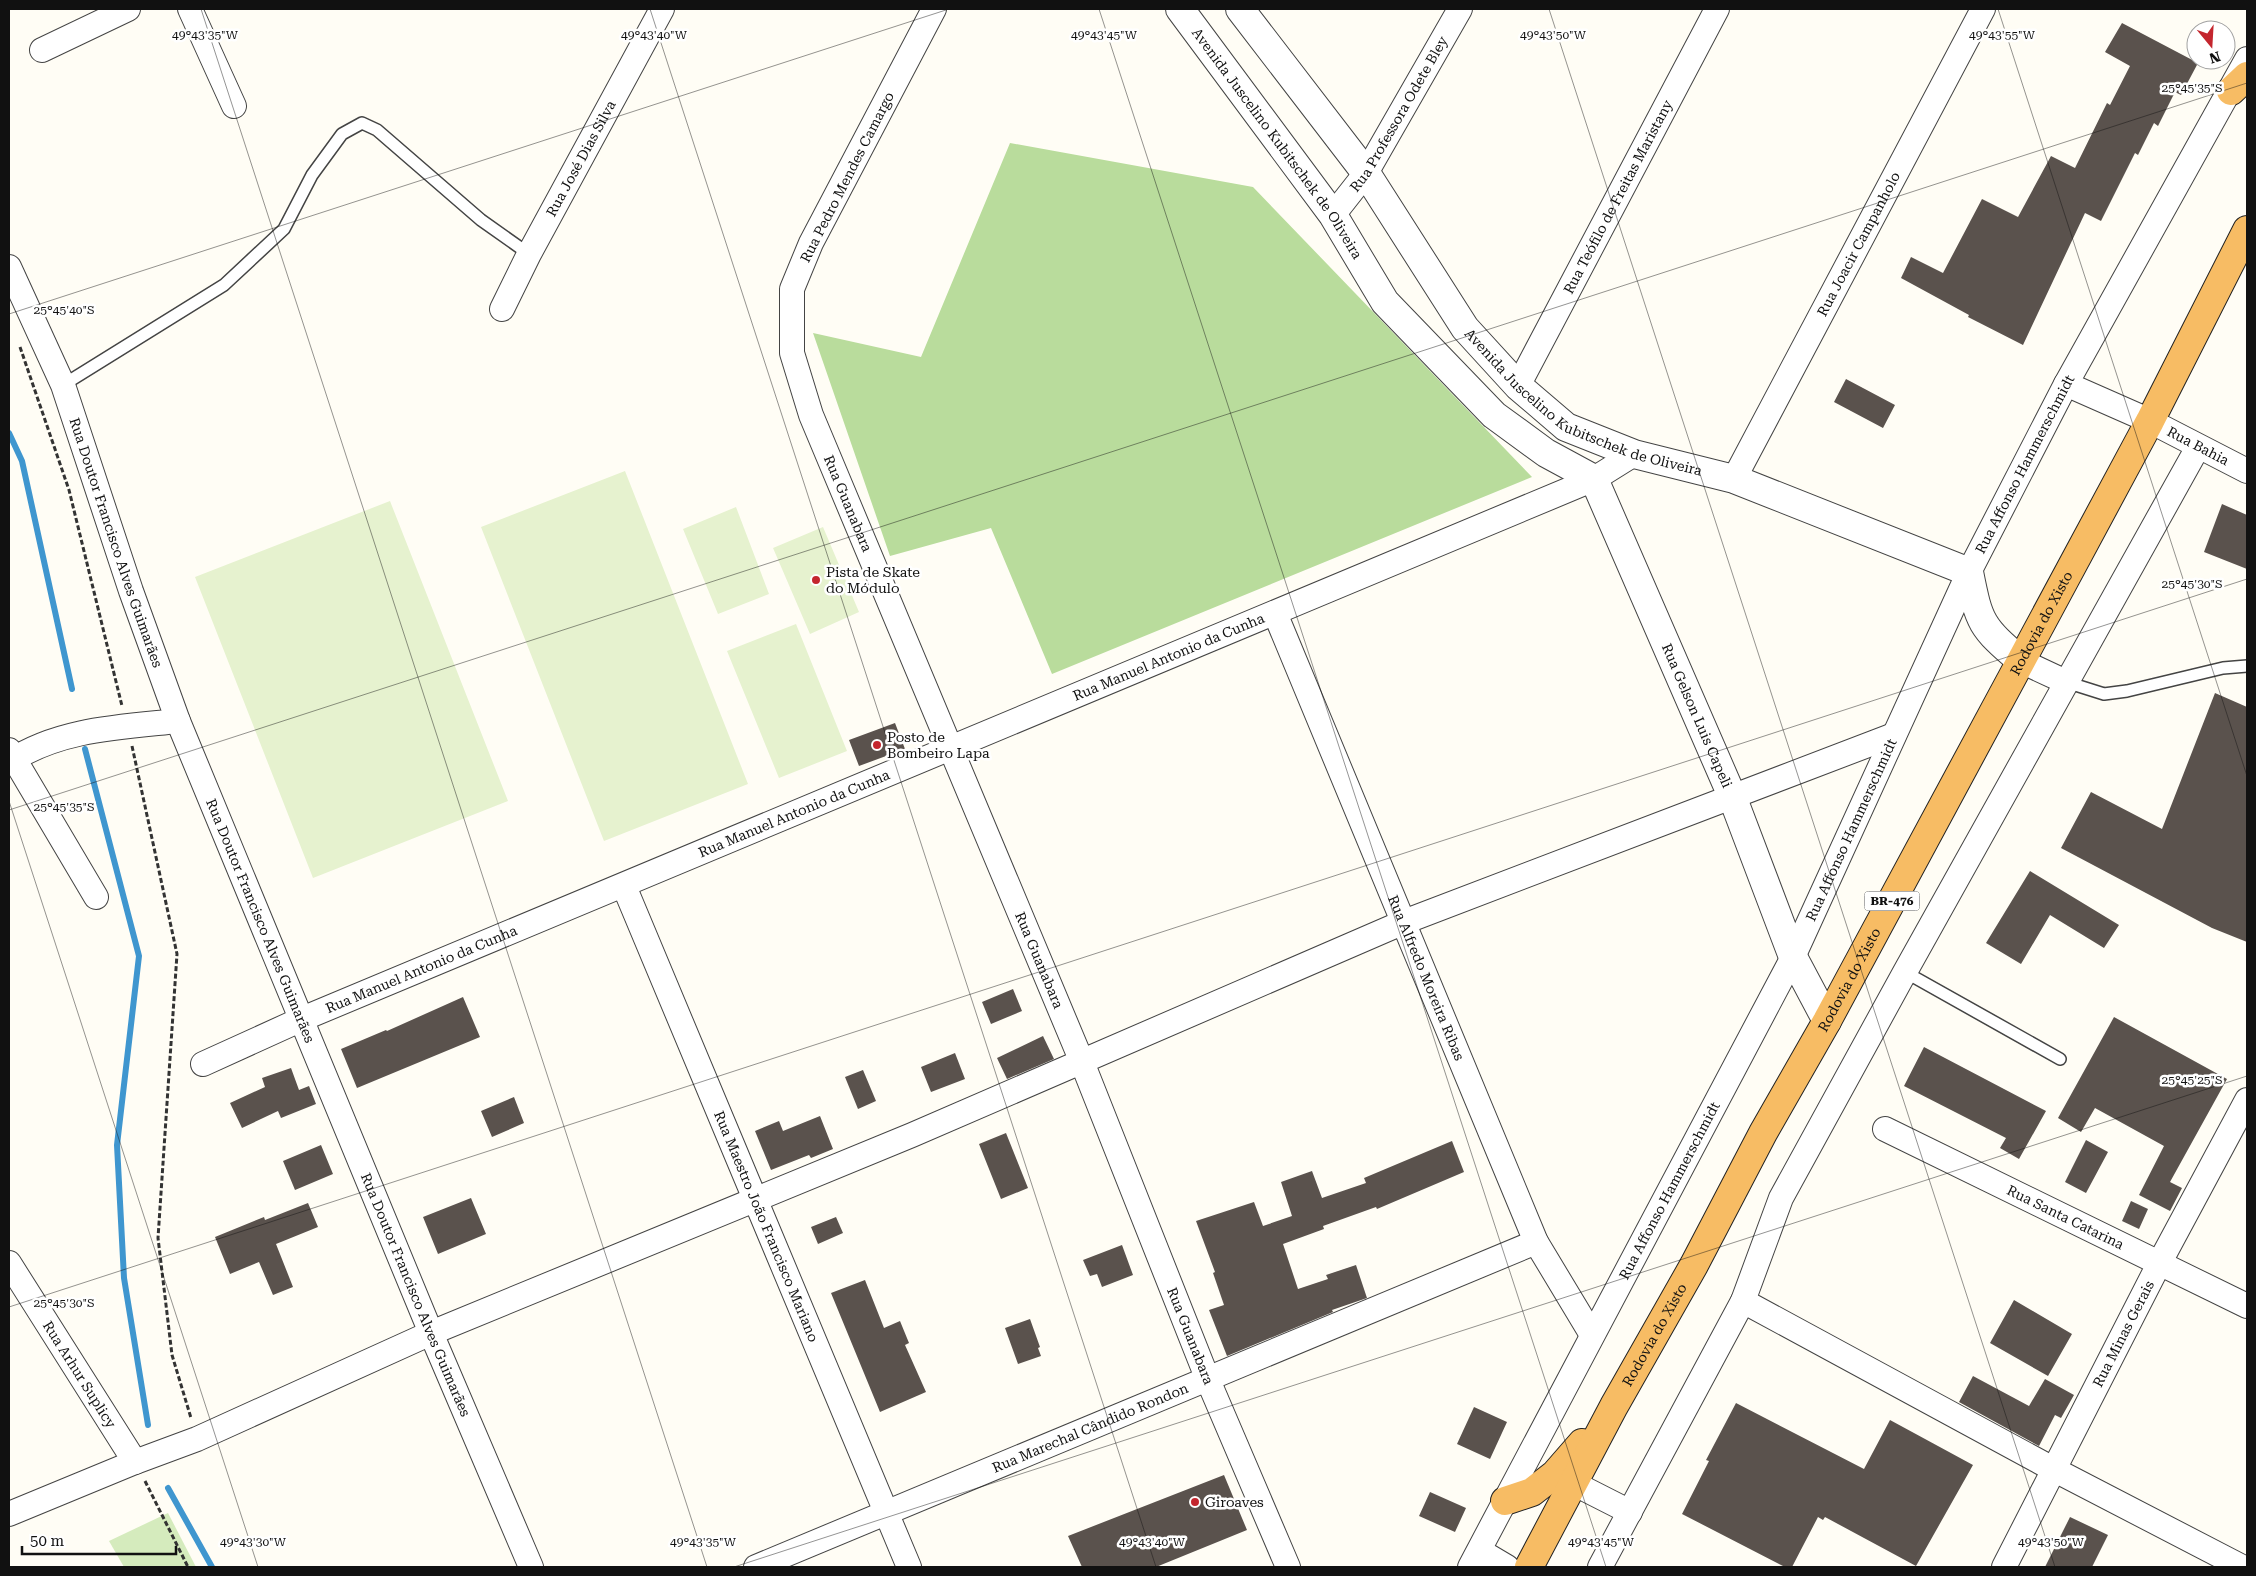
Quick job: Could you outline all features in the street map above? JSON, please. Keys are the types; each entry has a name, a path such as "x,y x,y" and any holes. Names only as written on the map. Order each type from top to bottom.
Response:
{"highway":[{"name":"Rodovia do Xisto","path":"1529,1567 1614,1406 1694,1265 1763,1133 1827,1021 2021,662 2150,421 2247,230"},
{"path":"1505,1502 1532,1492 1555,1474 1614,1406"}],"street":[{"path":"42,50 128,9"},
{"path":"190,9 234,106"},
{"name":"Rua José Dias Silva","path":"502,309 529,254 662,9"},
{"name":"Rua Pedro Mendes Camargo","path":"792,353 792,289 812,243 934,9"},
{"name":"Avenida Juscelino Kubitschek de Oliveira","path":"1181,9 1333,215 1386,302 1494,415 1546,453 1594,479"},
{"name":"Avenida Juscelino Kubitschek de Oliveira","path":"1240,9 1366,173 1465,328 1518,386 1566,427 1634,454 1734,479 1969,572"},
{"name":"Rua Professora Odete Bley","path":"1333,215 1366,173 1460,9"},
{"name":"Rua Teófilo de Freitas Maristany","path":"1518,386 1717,9"},
{"name":"Rua Joacir Campanholo","path":"1734,479 1983,9"},
{"name":"Rua Affonso Hammerschmidt","path":"1475,1559 1793,957 1969,572 2066,384 2239,83 2247,58"},
{"name":"Rua Doutor Francisco Alves Guimarães","path":"9,267 63,385 130,590 178,721 431,1333 531,1567"},
{"name":"Rua Guanabara","path":"792,353 811,415 1082,1062 1208,1380 1288,1567"},
{"name":"Rua Bahia","path":"2066,384 2150,421 2247,471"},
{"path":"1600,1567 1743,1301 1781,1198 2198,447"},
{"name":"Rua Manuel Antonio da Cunha","path":"203,1064 302,1019 1594,479 1634,454"},
{"name":"Rua Gelson Luis Capeli","path":"1594,479 1732,796 1793,957 1827,1021"},
{"path":"1969,572 1981,622 1992,637 2021,662 2066,682"},
{"name":"Rua Alfredo Moreira Ribas","path":"1275,613 1536,1242 1592,1335"},
{"path":"96,897 10,757 79,732 178,721"},
{"path":"9,1514 135,1462 197,1439 431,1333 755,1200 1082,1062 1404,922 1894,735"},
{"name":"Rua Maestro João Francisco Mariano","path":"624,886 909,1567"},
{"name":"Rua Minas Gerais","path":"2004,1567 2160,1262 2247,1100"},
{"name":"Rua Santa Catarina","path":"1885,1129 2247,1306"},
{"name":"Rua Marechal Cândido Rondon","path":"756,1567 1536,1242"},
{"name":"Rua Arhur Suplicy","path":"9,1263 135,1462"},
{"path":"1743,1301 2053,1470 2242,1567"},
{"path":"1574,1483 1630,1512"},
{"path":"1475,1559 1508,1567"}],"lane":[{"path":"63,385 224,285 284,229 312,175 342,134 362,123 377,130 481,220 529,254"},
{"path":"2066,682 2104,694 2127,691 2223,668 2247,666"},
{"path":"1905,972 2060,1059"}],"path":[{"path":"18,343 69,490 127,726 177,954 158,1238 172,1355 197,1439"},
{"path":"135,1462 188,1567"}],"green space":[{"path":"1010,143 1253,187 1532,477 1052,674 991,528 890,556 813,333 921,357"},
{"path":"625,471 748,784 604,841 481,527"},
{"path":"390,501 508,801 313,878 195,577"},
{"path":"736,507 769,594 718,614 683,529"},
{"name":"Pista de Skate do Módulo","path":"823,527 859,612 810,634 773,548"},
{"path":"796,624 847,751 779,778 727,651"},
{"path":"168,1513 196,1567 124,1567 109,1541"}],"building":[{"path":"2122,23 2186,57 2186,70 2194,70 2181,95 2175,92 2158,126 2154,123 2138,155 2135,153 2101,221 2085,213 2023,345 1968,317 1969,315 1901,278 1911,257 1943,273 1982,199 2018,217 2051,156 2075,168 2107,103 2110,105 2130,66 2105,52"},
{"path":"1846,379 1895,405 1883,428 1834,402"},
{"path":"2222,504 2247,515 2247,569 2204,552"},
{"path":"2215,693 2247,707 2247,942 2212,928 2061,848 2091,792 2162,829"},
{"name":"Posto de Bombeiro Lapa","path":"895,723 905,749 859,766 849,740"},
{"path":"2030,871 2119,925 2104,948 2050,915 2021,964 1986,943"},
{"path":"1013,989 1022,1011 991,1024 982,1002"},
{"path":"463,997 480,1037 357,1088 341,1049"},
{"path":"2114,1017 2227,1079 2170,1182 2182,1188 2170,1211 2139,1195 2164,1146 2095,1108 2081,1132 2058,1118"},
{"path":"1043,1036 1054,1059 1007,1079 997,1058"},
{"path":"1924,1047 2046,1111 2019,1159 2000,1148 2006,1138 1904,1086"},
{"path":"955,1053 965,1079 931,1092 921,1067"},
{"path":"291,1068 299,1090 309,1086 316,1104 281,1118 278,1111 242,1128 230,1103 265,1087 262,1078"},
{"path":"863,1070 876,1101 858,1109 845,1077"},
{"path":"514,1097 524,1123 492,1137 481,1111"},
{"path":"820,1116 833,1149 811,1158 809,1155 771,1170 755,1131 779,1121 783,1131"},
{"path":"1006,1133 1028,1188 1001,1199 979,1144"},
{"path":"2086,1140 2108,1152 2086,1193 2065,1182"},
{"path":"1452,1141 1464,1172 1377,1209 1376,1207 1323,1226 1324,1229 1283,1244 1298,1289 1328,1279 1326,1275 1356,1265 1367,1298 1332,1310 1333,1312 1227,1356 1209,1310 1224,1305 1213,1273 1215,1272 1196,1221 1254,1202 1263,1226 1292,1216 1281,1182 1312,1171 1322,1198 1366,1183 1364,1178"},
{"path":"321,1145 333,1174 295,1190 283,1161"},
{"path":"471,1198 486,1234 438,1254 423,1217"},
{"path":"2131,1201 2148,1209 2139,1229 2122,1221"},
{"path":"308,1203 318,1227 276,1244 293,1287 273,1295 259,1262 230,1274 215,1237 264,1217 265,1220"},
{"path":"836,1217 843,1233 818,1244 811,1227"},
{"path":"1122,1245 1133,1275 1102,1287 1097,1274 1090,1276 1083,1260"},
{"path":"865,1280 884,1328 900,1321 909,1343 905,1345 926,1392 880,1412 831,1293"},
{"path":"2014,1300 2072,1334 2048,1376 1990,1343"},
{"path":"1030,1319 1040,1347 1038,1348 1041,1356 1018,1364 1005,1328"},
{"path":"1973,1376 2029,1406 2045,1379 2074,1395 2061,1418 2055,1415 2039,1446 1959,1402"},
{"path":"1736,1403 1864,1469 1890,1420 1973,1465 1916,1566 1825,1517 1823,1520 1818,1517 1792,1567 1785,1567 1682,1514 1709,1461 1706,1460"},
{"path":"1474,1407 1507,1422 1490,1459 1457,1444"},
{"name":"Giroaves","path":"1224,1475 1247,1530 1156,1567 1082,1567 1068,1536"},
{"path":"1430,1492 1466,1508 1455,1532 1419,1516"},
{"path":"2070,1517 2108,1535 2092,1567 2045,1567"}],"waterway":[{"path":"9,433 22,461 72,689"},
{"path":"85,749 139,956 117,1145 124,1278 148,1425"},
{"path":"168,1488 212,1567"}],"place":[{"name":"Pista de Skate do Módulo","path":"816,580"},
{"name":"Posto de Bombeiro Lapa","path":"877,745"},
{"name":"Giroaves","path":"1195,1502"}]}
